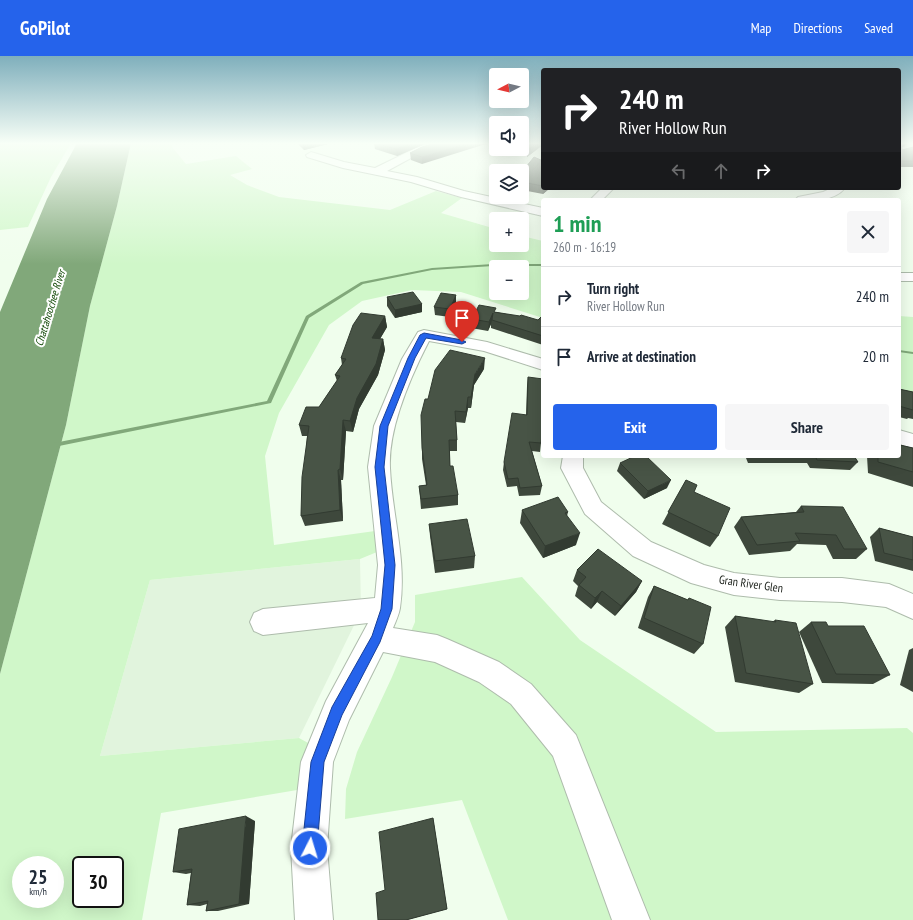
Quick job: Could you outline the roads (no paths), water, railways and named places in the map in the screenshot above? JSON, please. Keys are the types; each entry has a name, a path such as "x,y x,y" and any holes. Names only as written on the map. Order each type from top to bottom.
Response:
{"street":[{"path":"427,183 461,194 541,212"},
{"path":"598,198 606,190"},
{"path":"808,198 828,195 838,190"},
{"path":"901,277 913,278"},
{"path":"314,920 310,848 317,762 337,712 376,638 387,609 390,565 379,467 384,426 411,358 424,335 487,347 541,364"},
{"path":"901,438 913,441"},
{"name":"Gran River Glen","path":"573,458 572,468 593,508 642,548 700,575 734,584 780,589 842,590 889,596 913,607"},
{"path":"263,622 387,609"},
{"path":"376,638 437,649 489,672 520,694 566,746 631,920"}],"water":[{"name":"Chattahoochee River","path":"55,183 122,183 90,306 66,425 0,674 0,312 47,199"}],"waterway":[{"path":"54,445 269,402 307,317 362,283 432,269 493,265 541,265"},
{"path":"901,351 913,353"}]}
